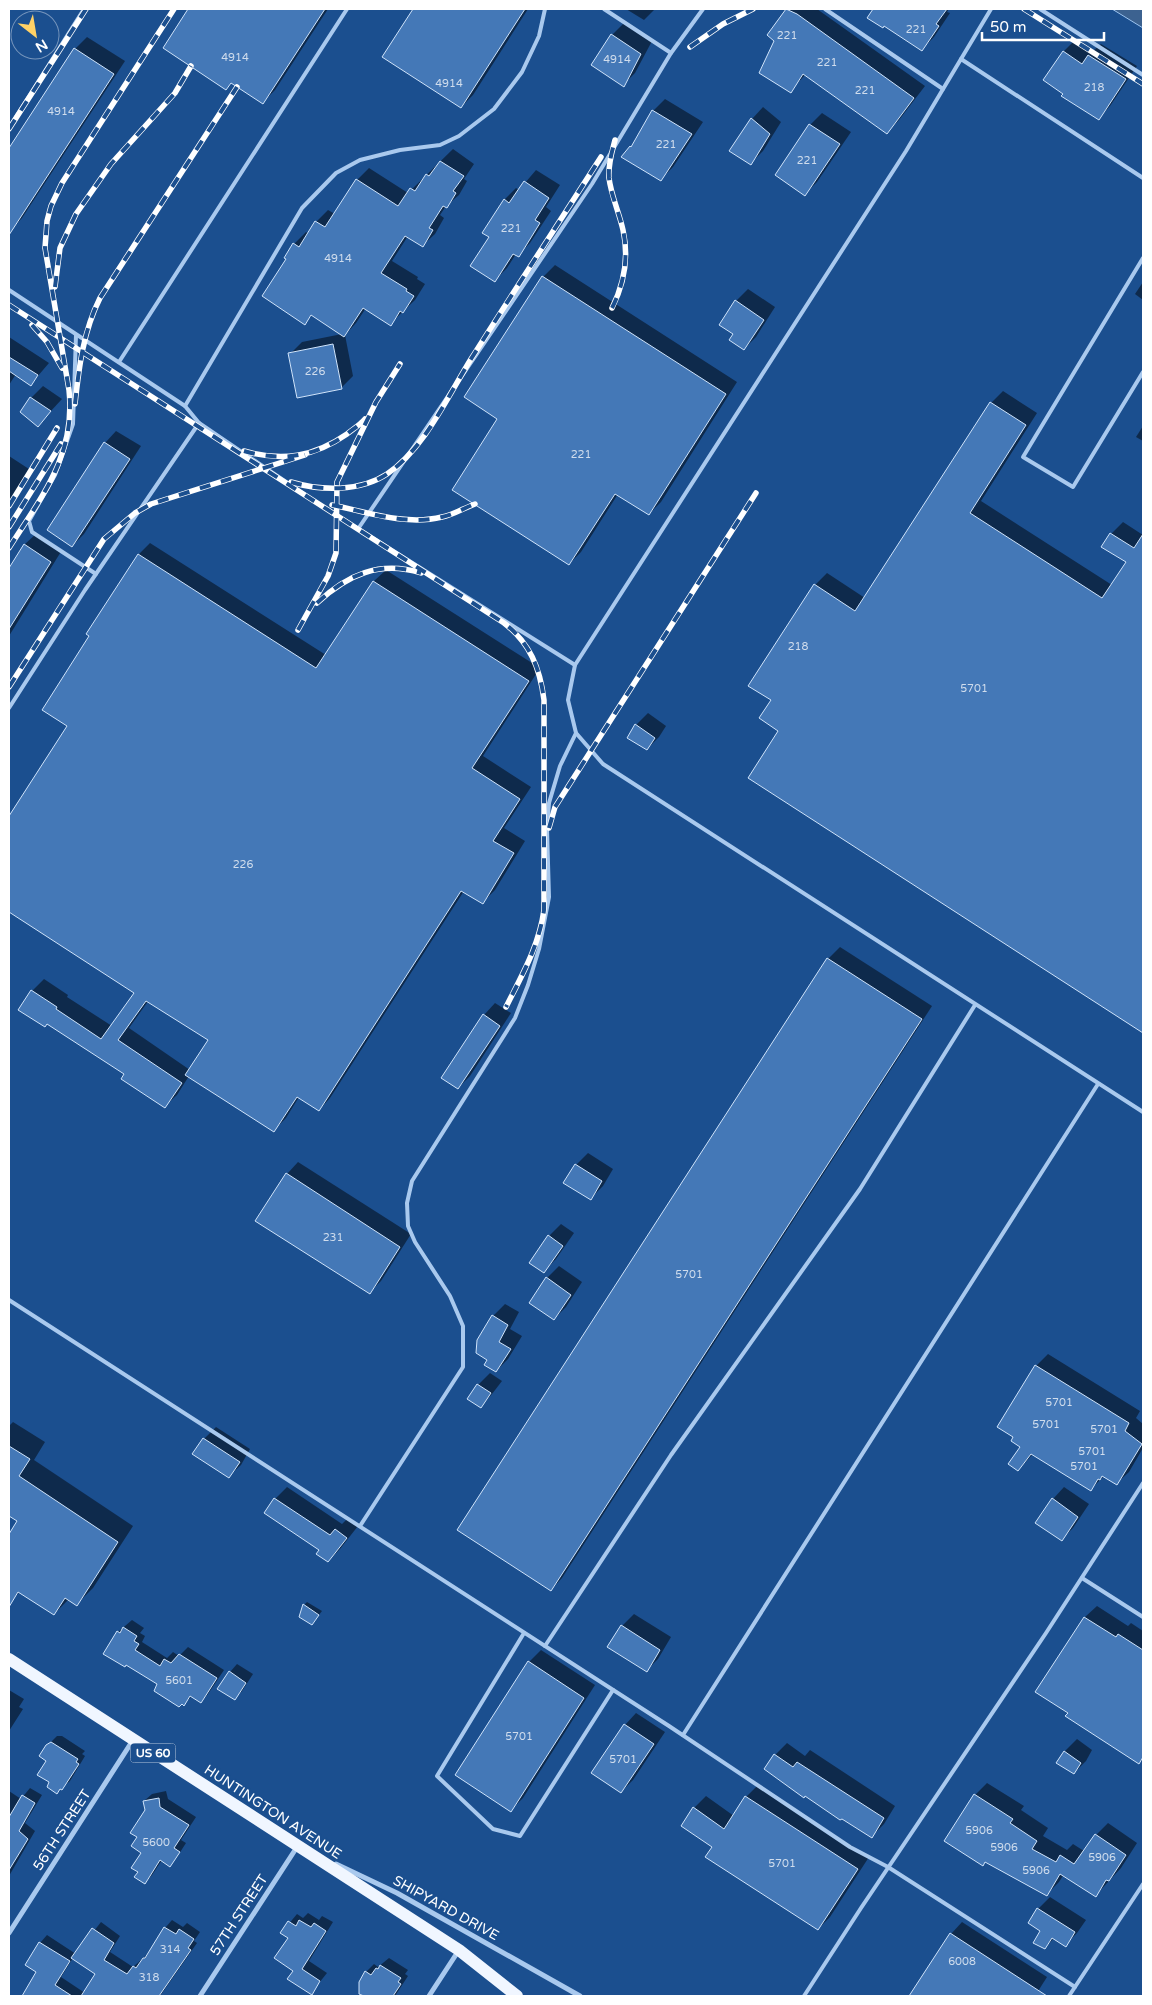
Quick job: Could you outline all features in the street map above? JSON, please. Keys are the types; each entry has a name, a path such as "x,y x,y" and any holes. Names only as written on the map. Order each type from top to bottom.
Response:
{"main road":[{"name":"HUNTINGTON AVENUE","path":"9,1659 459,1950 517,1996"}],"street":[{"name":"56TH STREET","path":"9,1933 134,1740"},
{"name":"57TH STREET","path":"200,1996 298,1846"},
{"name":"SHIPYARD DRIVE","path":"298,1846 397,1893 580,1996"},
{"path":"429,1996 459,1950"}],"lane":[{"path":"9,128 84,9"},
{"path":"119,362 347,9"},
{"path":"185,406 302,208 336,173 360,160 400,150 440,146 459,136 494,109 522,72 539,36 545,9"},
{"path":"604,9 671,53"},
{"path":"358,529 592,184 671,53 703,9"},
{"path":"825,9 943,89"},
{"path":"991,9 906,152 575,665 568,700 576,733 604,764 1143,1112"},
{"path":"1040,9 1143,75"},
{"path":"961,59 1143,178"},
{"path":"1143,258 1023,457 1073,487 1143,372"},
{"path":"9,290 185,406 199,424 358,529 575,665"},
{"path":"76,334 73,424 55,475 29,521 32,532 96,574"},
{"path":"9,708 96,574 199,424"},
{"path":"360,1526 463,1367 463,1326 450,1296 408,1226 407,1203 412,1181 515,1018 528,985 549,897 547,836 549,804 560,766 576,733"},
{"path":"545,1646 671,1455 860,1189 975,1005"},
{"path":"683,1735 1098,1084"},
{"path":"9,1300 683,1735 850,1847 888,1868 1075,1987"},
{"path":"804,1996 1143,1483"},
{"path":"1082,1578 1143,1617"},
{"path":"524,1633 436,1776 493,1830 520,1836 613,1690"},
{"path":"1069,1996 1143,1884"}],"water":[{"path":"1112,9 1143,9 1143,28"}],"building":[{"path":"188,9 325,9 263,104 231,83 226,90 163,48"},
{"path":"413,9 525,9 461,108 382,57"},
{"path":"786,9 797,14 914,98 887,134 803,74 791,93 759,73 774,41 767,35"},
{"path":"873,9 947,9 936,24 939,26 922,51 884,26 883,28 867,18"},
{"path":"611,34 641,54 624,87 591,65"},
{"path":"74,48 114,74 9,235 9,148"},
{"path":"1063,51 1082,64 1088,55 1126,79 1099,120 1061,96 1063,94 1043,80"},
{"path":"652,110 692,134 661,181 621,157 631,147"},
{"path":"751,118 770,134 751,165 729,151"},
{"path":"809,124 840,144 805,196 775,175"},
{"path":"440,161 464,176 453,191 456,193 447,208 443,206 429,228 433,230 423,247 405,236 381,273 407,289 406,291 414,296 403,313 400,311 391,326 363,308 344,337 311,315 305,325 262,296 286,259 284,258 293,243 299,247 315,221 325,227 356,179 398,206 410,188 415,191 426,174 429,176"},
{"path":"524,181 549,198 535,220 540,223 519,257 513,254 495,282 470,266 489,237 482,233 504,199 509,203"},
{"path":"542,276 726,394 649,515 615,494 569,565 452,490 497,419 464,397"},
{"path":"735,300 764,320 744,350 729,340 733,334 719,325"},
{"path":"333,344 342,389 297,398 288,353"},
{"path":"9,357 38,375 31,386 9,371"},
{"path":"30,397 51,411 38,427 20,412"},
{"path":"990,402 1026,425 970,513 1102,598 1126,562 1101,547 1110,533 1134,548 1143,534 1143,1033 748,778 778,731 759,718 771,700 748,686 814,584 855,611"},
{"path":"104,442 130,459 72,547 47,530"},
{"path":"24,544 51,562 9,629 9,568"},
{"path":"138,554 316,668 373,581 529,681 472,768 520,799 493,841 514,853 483,904 461,891 319,1111 297,1097 274,1132 185,1075 208,1040 146,1001 118,1040 182,1083 165,1108 121,1079 124,1074 47,1024 45,1027 18,1010 31,990 101,1039 134,993 9,912 9,816 67,726 42,710 89,636 86,634"},
{"path":"635,724 655,738 647,750 627,738"},
{"path":"827,958 922,1019 551,1591 457,1530"},
{"path":"483,1014 500,1026 458,1089 441,1078"},
{"path":"575,1164 602,1181 591,1200 563,1183"},
{"path":"286,1173 400,1247 370,1294 255,1221"},
{"path":"548,1235 563,1246 544,1273 529,1263"},
{"path":"546,1277 571,1295 554,1320 529,1303"},
{"path":"492,1315 508,1325 499,1342 511,1349 496,1372 484,1365 487,1360 476,1353 477,1340"},
{"path":"1035,1365 1129,1423 1125,1431 1142,1444 1117,1485 1102,1476 1091,1491 1031,1454 1018,1471 1008,1464 1020,1447 1011,1441 1013,1437 997,1427"},
{"path":"477,1384 491,1393 481,1408 467,1399"},
{"path":"203,1438 240,1462 229,1478 192,1454"},
{"path":"9,1446 30,1459 19,1476 118,1542 77,1606 65,1598 54,1615 18,1592 9,1607 9,1534 17,1521 9,1516"},
{"path":"274,1498 330,1535 335,1529 347,1538 328,1562 316,1554 319,1550 264,1513"},
{"path":"1052,1498 1078,1517 1062,1541 1035,1523"},
{"path":"303,1604 319,1615 312,1625 299,1617"},
{"path":"1084,1617 1116,1637 1118,1634 1143,1650 1143,1757 1139,1764 1065,1716 1068,1713 1035,1692"},
{"path":"621,1625 660,1650 647,1672 607,1647"},
{"path":"123,1627 137,1636 134,1641 139,1644 135,1650 160,1666 164,1659 171,1663 179,1654 217,1678 201,1703 190,1696 184,1706 182,1704 179,1707 154,1691 157,1684 126,1665 125,1667 103,1654 117,1631 120,1633"},
{"path":"528,1661 584,1698 511,1812 455,1775"},
{"path":"229,1671 246,1683 235,1700 217,1689"},
{"path":"624,1724 654,1744 621,1793 591,1773"},
{"path":"51,1742 78,1759 76,1762 79,1764 62,1790 60,1789 57,1794 47,1787 49,1782 37,1775 46,1761 39,1756 46,1745"},
{"path":"1064,1751 1081,1763 1074,1774 1056,1763"},
{"path":"774,1754 793,1767 797,1762 884,1818 872,1838 842,1819 840,1820 805,1796 804,1798 764,1769"},
{"path":"974,1794 1013,1819 1010,1823 1037,1841 1032,1849 1056,1862 1060,1855 1074,1864 1095,1834 1126,1855 1109,1881 1106,1880 1096,1897 1060,1874 1047,1896 985,1862 983,1866 944,1841"},
{"path":"22,1795 35,1803 19,1831 28,1839 9,1870 9,1817"},
{"path":"745,1796 858,1869 818,1930 705,1857 712,1847 681,1826 693,1807 724,1829"},
{"path":"159,1798 160,1807 189,1825 174,1848 180,1852 170,1867 160,1860 145,1884 134,1877 138,1872 131,1868 141,1853 131,1846 137,1837 130,1833 145,1810 143,1801"},
{"path":"1037,1908 1075,1932 1066,1947 1052,1938 1045,1949 1033,1943 1040,1931 1028,1923"},
{"path":"299,1920 311,1927 314,1923 326,1931 302,1969 320,1981 312,1995 287,1979 293,1971 274,1958 288,1938 280,1933 288,1921 296,1926"},
{"path":"164,1927 176,1934 179,1929 194,1939 188,1948 191,1950 159,1996 81,1996 95,1974 71,1958 92,1928 114,1943 104,1960 127,1974 133,1966 136,1968 145,1958"},
{"path":"950,1933 1047,1996 909,1996"},
{"path":"39,1942 70,1961 55,1985 72,1996 22,1996 36,1972 25,1965"},
{"path":"380,1965 401,1978 398,1982 401,1984 393,1996 364,1996 359,1994 359,1982 365,1971 371,1975"}],"railway":[{"path":"9,129 86,9"},
{"path":"9,548 54,474 62,455 70,413 69,390 45,248 47,221 51,206 62,183 174,9"},
{"path":"690,47 723,24 753,9"},
{"path":"1024,9 1143,84"},
{"path":"55,287 60,248 76,214 111,164 175,93 191,66"},
{"path":"75,404 80,363 89,324 100,298 237,87"},
{"path":"612,308 620,289 626,250 623,230 609,178 615,140"},
{"path":"291,482 327,488 353,487 365,484 387,474 412,451 434,421 471,359 601,157"},
{"path":"9,305 504,623 521,639 532,657 540,677 544,700 544,910 534,948 506,1007"},
{"path":"32,325 47,342 62,368"},
{"path":"298,630 328,576 336,553 337,482 376,402 400,364"},
{"path":"244,451 285,457 310,452 335,442 365,419"},
{"path":"9,506 57,428"},
{"path":"9,527 61,444"},
{"path":"9,687 104,539 135,513 151,504 305,455"},
{"path":"549,828 555,807 756,493"},
{"path":"332,505 387,517 415,520 446,516 475,504"},
{"path":"317,603 328,593 352,578 378,569 406,569 421,573"}]}
